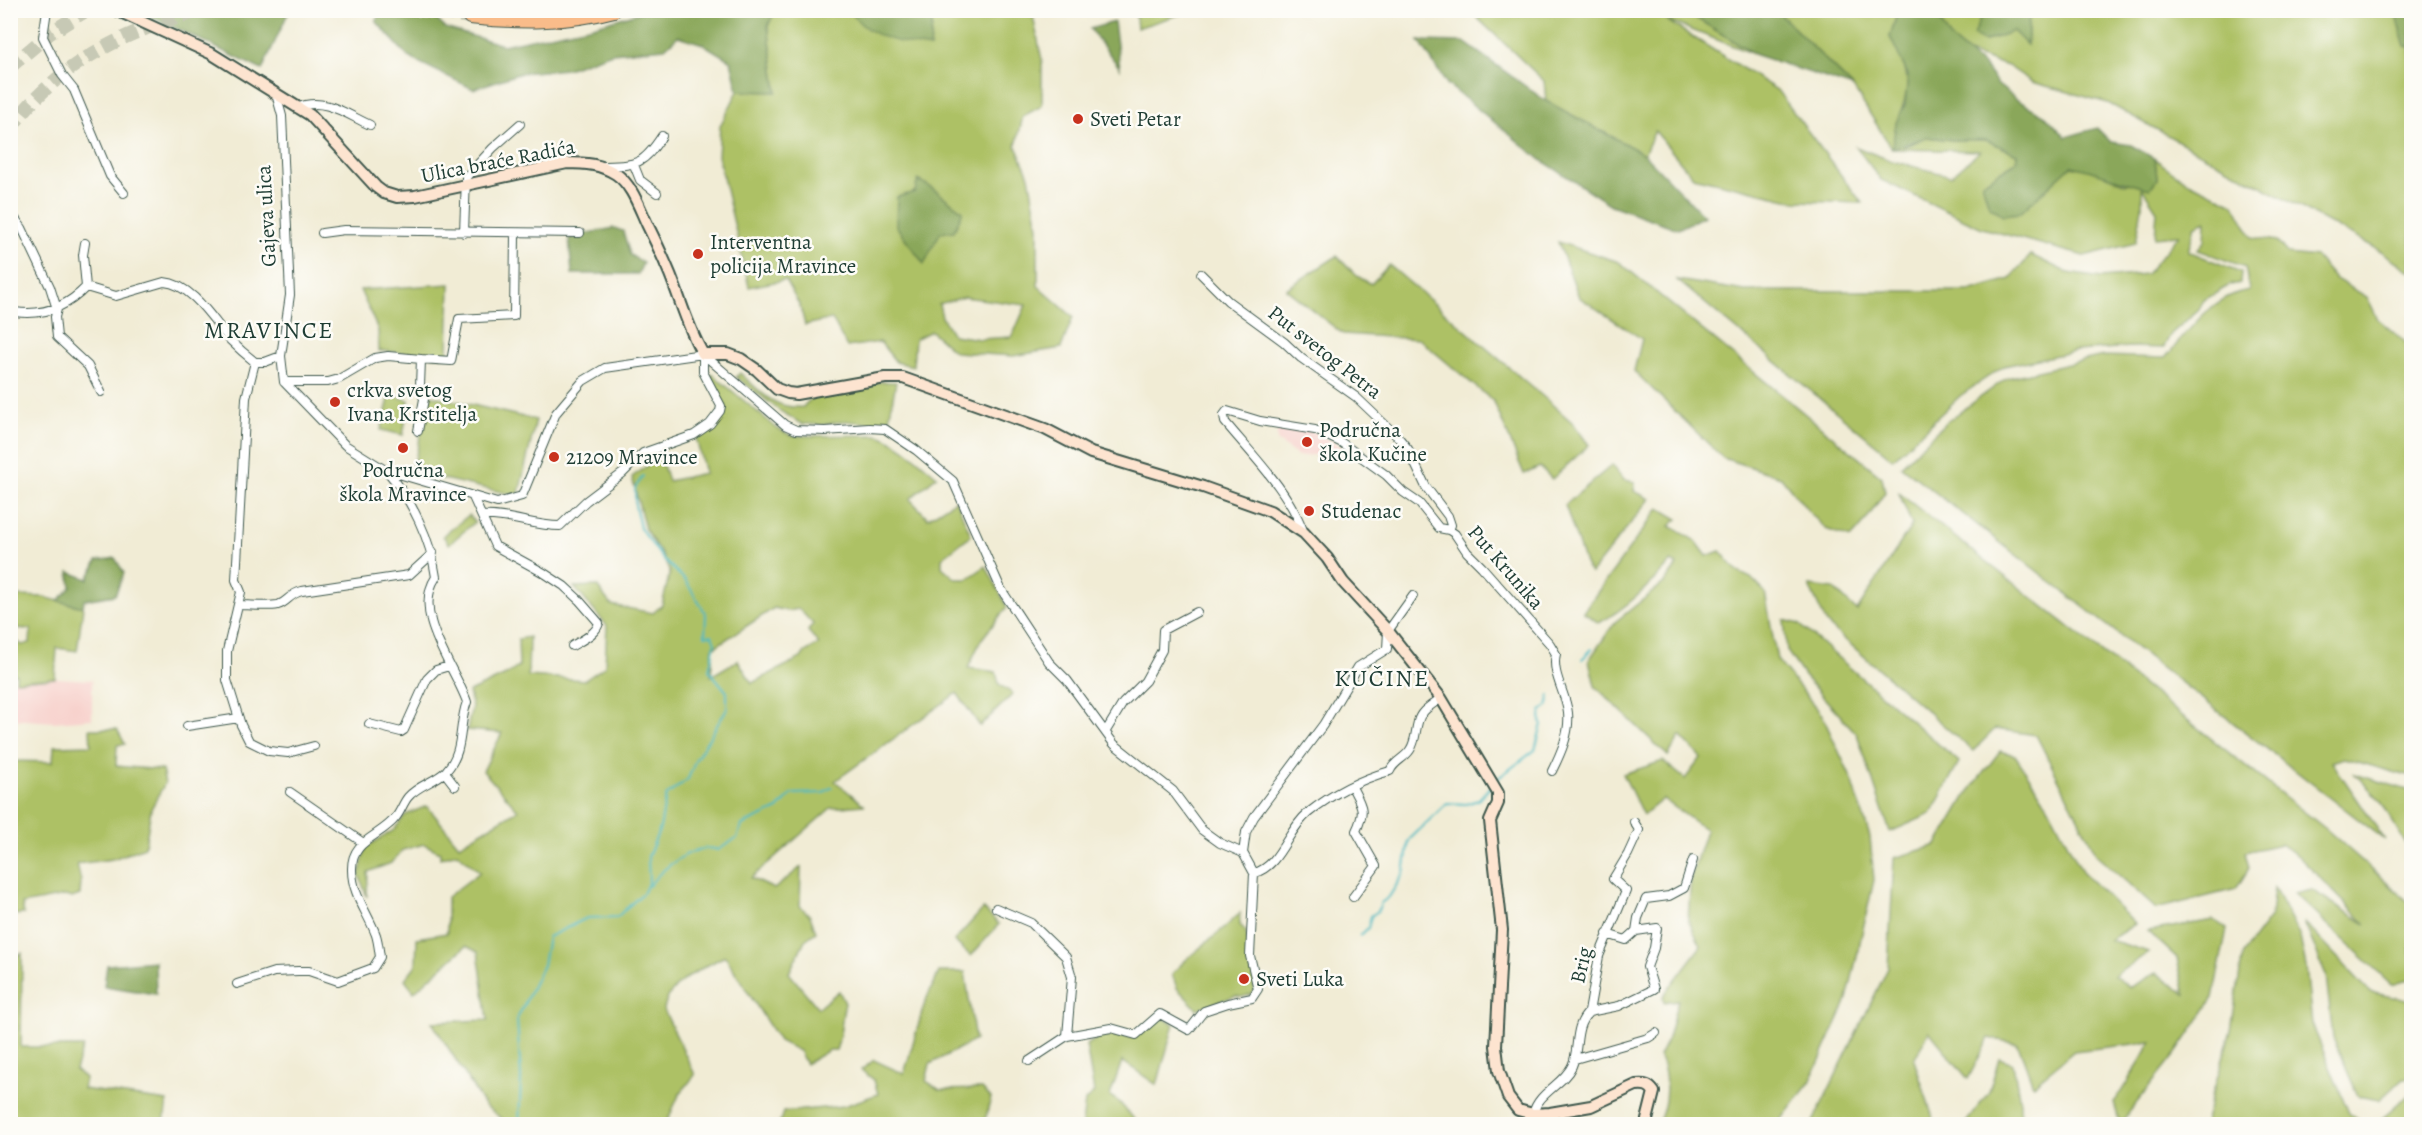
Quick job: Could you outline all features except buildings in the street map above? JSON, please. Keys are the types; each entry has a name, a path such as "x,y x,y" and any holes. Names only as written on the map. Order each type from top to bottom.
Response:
{"highway":[{"path":"470,17 541,22 577,18 614,10"}],"main road":[{"path":"116,10 212,54 276,94"},
{"name":"Ulica braće Radića","path":"276,94 310,115 331,135 376,187 384,193 397,197 415,196 567,163 600,166 616,174 628,186 674,283 689,326 703,354"},
{"path":"703,354 728,354 741,358 758,370 777,389 788,393 796,394 895,377 936,389 1045,429 1091,453 1203,487 1270,511 1304,533 1327,558 1343,582 1388,631 1441,698 1498,793 1498,803 1490,821 1502,930 1496,1059 1502,1084 1513,1106 1518,1110 1533,1114 1591,1106 1636,1085 1644,1084 1654,1092 1653,1105 1646,1125"}],"street":[{"path":"47,10 43,37 62,75 74,90 110,176 124,193"},
{"name":"Gajeva ulica","path":"276,94 282,116 290,295 281,356 284,382"},
{"path":"297,108 309,102 325,104 370,125"},
{"path":"464,233 466,177 520,124"},
{"path":"600,166 634,165 646,157 662,136"},
{"path":"634,165 640,180 657,193"},
{"path":"10,212 22,228 57,309 55,317 57,337 88,366 101,392"},
{"path":"322,233 344,230 515,234 580,233"},
{"path":"284,382 328,382 339,379 375,358 396,356 451,362 459,319 514,315 515,234"},
{"path":"10,304 15,312 28,314 57,309 77,297 86,286 83,255 85,243"},
{"name":"Put svetog Petra","path":"1201,274 1228,301 1284,342 1300,358 1356,397 1398,437 1408,449 1426,487 1448,516 1451,525 1449,530"},
{"path":"86,286 116,296 164,282 172,283 194,299 231,340 255,362 265,362 281,356"},
{"path":"284,382 345,445 385,470 497,503 522,496 556,412 583,381 605,368 703,354 785,425 796,430 885,429 916,450 953,481 1001,589 1049,662 1068,680 1114,744 1173,791 1202,830 1220,843 1243,853"},
{"path":"482,516 495,515 541,526 560,526 586,501 623,473 643,453 694,435 710,424 721,406 703,372 703,354"},
{"path":"418,431 424,399 420,386 421,359"},
{"path":"255,362 244,417 237,580 241,592 240,605 227,651 227,680 249,741 269,751 288,753 314,746"},
{"name":"Put Krunika","path":"1304,533 1301,523 1274,481 1225,422 1224,416 1227,411 1260,421 1315,430 1342,444 1386,475 1403,492 1419,503 1438,528 1455,534 1467,552 1550,644 1556,654 1553,664 1564,692 1568,714 1565,740 1552,771"},
{"path":"237,984 274,972 297,970 309,971 338,981 373,968 380,957 376,935 358,898 351,872 352,860 362,842 383,831 397,816 407,797 445,772 452,763 460,744 462,715 467,702 463,689 449,666 428,609 431,585 436,577 433,553 399,486 385,470"},
{"path":"473,497 495,546 564,586 598,623 592,633 572,646"},
{"path":"240,605 278,605 292,593 409,575 433,553"},
{"path":"1029,1061 1067,1036 1111,1028 1136,1035 1160,1014 1189,1030 1204,1011 1252,998 1258,989 1250,956 1254,873 1243,853 1246,832 1254,817 1323,725 1358,667 1387,649 1388,631 1413,596"},
{"path":"1106,731 1123,703 1145,681 1162,651 1163,630 1197,612"},
{"path":"369,724 401,732 404,730 427,679 436,670 449,666"},
{"path":"1254,873 1266,870 1278,856 1282,844 1296,825 1308,813 1335,794 1390,771 1393,763 1410,750 1417,734 1418,721 1424,711 1441,698"},
{"path":"187,726 239,718"},
{"path":"445,772 455,786"},
{"path":"1352,787 1362,806 1363,816 1356,831 1376,866 1353,897"},
{"path":"290,792 362,842"},
{"name":"Brig","path":"1575,1059 1578,1031 1583,1018 1589,1012 1599,956 1626,891 1613,879 1639,830 1634,822"},
{"path":"1636,931 1638,918 1646,899 1669,896 1684,888 1693,860"},
{"path":"996,908 1031,923 1066,957 1072,977 1067,1036"},
{"path":"1589,1012 1619,1006 1654,989 1647,967 1654,948 1657,928 1636,931 1626,940 1607,934"},
{"path":"1533,1114 1539,1100 1570,1069 1575,1059 1648,1038 1656,1033"}],"shaded area":[{"name":"Područna škola Kučine","path":"1277,426 1311,431 1342,447 1339,451 1329,454 1298,456 1277,441"},
{"path":"55,678 92,680 92,719 54,722 11,719 11,681"}],"green space":[{"path":"381,10 428,11 445,28 503,45 593,26 644,11 775,11 768,26 777,92 738,91 731,61 703,44 678,36 665,48 612,53 567,69 521,73 473,89 408,57 376,21"},
{"path":"1135,10 1190,11 1137,28"},
{"path":"1898,10 1890,37 1902,60 1907,79 1905,99 1896,123 1905,147 1926,137 1986,140 2017,154 2016,162 1982,183 2020,213 2071,166 2098,171 2125,184 2157,179 2155,159 2183,179 2234,204 2252,237 2277,241 2288,254 2316,257 2334,278 2367,297 2378,319 2411,347 2411,777 2344,758 2332,762 2385,840 1901,466 1945,423 2007,378 2103,356 2165,358 2192,326 2212,307 2223,299 2249,290 2245,267 2198,250 2205,240 2206,221 2195,226 2188,251 2241,272 2240,283 2230,285 2204,300 2199,309 2171,334 2163,348 2130,347 2077,351 2004,366 1960,396 1893,459 1677,280 1745,291 1969,291 2010,279 2031,255 2068,273 2101,278 2146,274 2179,235 2155,237 2157,211 2142,188 2142,207 2136,243 2084,256 1982,228 1881,180 1856,147 1892,161 1951,176 1980,151 1892,149 1853,87 1777,11"},
{"path":"141,11 289,11 262,70"},
{"path":"775,11 851,11 855,18 930,48 933,11 1032,11 1042,60 1042,106 1023,116 1016,146 1029,176 1038,227 1038,286 1073,317 1061,348 1013,356 955,352 931,331 915,339 913,366 896,362 880,342 847,347 832,319 805,325 800,306 785,280 749,287 718,156 720,126 738,91 777,92 768,25","holes":["918,180 963,211 940,233 897,197 915,192","964,297 1026,305 1012,337 980,339 953,335 942,317 939,304"]},
{"path":"851,11 933,11 930,48 886,38 875,33 857,20"},
{"path":"1470,11 1687,11 1756,55 1666,20 1777,90 1862,203 1795,201 1693,177 1655,131 1644,154 1546,101 1544,81"},
{"path":"1687,11 1777,11 1853,87 1756,55"},
{"path":"1898,11 1930,11 1936,14 1950,38 1985,67 1998,85 2019,101 2046,116 2066,137 2097,128 2111,142 2131,145 2155,159 2157,179 2150,189 2071,166 2020,213 2003,215 1989,206 1982,183 2016,162 2017,154 1986,140 1927,137 1892,149 1896,123 1905,104 1908,75 1890,37"},
{"path":"1930,11 1980,11 1982,15 1974,35 1984,42 2013,31 2027,44 2029,18 2025,11 2411,11 2411,13 2395,12 2405,45 2411,47 2411,272 2381,251 2108,103 2032,82 2008,66 1968,53 1950,38 1936,14"},
{"path":"1980,11 2025,11 2029,18 2027,45 2013,31 1984,42 1973,35 1982,15"},
{"path":"2395,12 2411,13 2411,47 2405,46"},
{"path":"1114,22 1120,68 1090,29"},
{"path":"1419,41 1464,42 1546,101 1644,154 1704,216 1678,229 1611,205 1541,160 1447,84"},
{"path":"918,180 963,211 954,231 940,233 924,264 896,226 897,197 915,192"},
{"path":"614,228 623,231 630,255 643,263 638,274 572,274 569,238 583,238 583,234"},
{"path":"1558,242 1619,262 1882,477 1885,492 1851,538 1826,529 1781,477 1723,458 1634,371 1642,339 1579,297"},
{"path":"1337,256 1357,276 1371,284 1389,265 1573,423 1589,445 1552,479 1540,467 1524,474 1494,402 1419,339 1343,334 1286,289"},
{"path":"450,284 448,355 379,351 378,330 360,290"},
{"path":"740,373 768,398 793,407 803,407 820,394 846,386 896,382 888,425 845,421 822,425 802,424 780,411 736,377"},
{"path":"712,374 778,429 792,436 878,435 902,447 937,476 910,499 928,518 956,500 971,535 942,558 942,567 956,579 967,579 986,566 1007,607 981,640 968,668 996,672 999,684 1013,694 980,726 957,693 835,781 864,805 831,808 751,878 774,889 801,867 800,906 810,916 816,932 805,940 789,973 818,1008 839,991 845,1003 836,1050 829,1050 806,1064 799,1051 779,1041 725,956 687,977 667,1000 664,1010 695,1075 679,1095 666,1124 509,1124 484,1105 432,1022 488,1020 478,952 466,946 414,992 405,979 416,965 417,938 447,933 447,897 480,872 457,853 440,858 440,852 424,844 403,850 391,863 368,872 367,897 359,875 366,847 394,830 405,815 427,806 459,845 518,810 483,771 502,733 467,730 472,706 469,692 508,674 519,666 518,639 529,637 528,676 585,680 605,666 607,626 574,587 597,586 611,605 653,613 662,605 670,572 645,529 632,477 660,456 668,481 705,473 696,438 716,424 725,406 710,378","holes":["774,608 787,611 799,609 813,624 808,631 819,644 805,652 801,658 752,683 738,660 711,676 713,648"]},
{"path":"390,395 409,400 403,435 381,430"},
{"path":"430,395 536,420 519,493 514,495 412,472"},
{"path":"1612,465 1624,480 1635,482 1634,491 1650,499 1591,573 1585,564 1565,505"},
{"path":"1899,493 2326,829 2411,904 2411,979 2392,985 2295,894 2312,890 2366,924 2298,856 2281,844 2245,852 2249,868 2236,889 2156,909 2097,855 2036,735 1995,729 1973,751 1827,624 1809,586 1834,589 1857,611 1912,525"},
{"path":"1659,508 1678,519 1670,526 1696,541 1707,556 1720,551 1738,572 1751,578 1765,592 1777,660 1822,715 1852,780 1870,837 1874,880 1847,1000 1810,1082 1778,1124 1657,1124 1661,1117 1666,1090 1666,1081 1659,1056 1668,1038 1678,1000 1664,1002 1663,996 1701,946 1688,920 1691,877 1706,830 1663,799 1643,815 1623,774 1663,761 1685,779 1701,758 1680,736 1668,756 1595,686 1589,660 1615,622 1665,582 1677,565 1671,562 1638,596 1599,623 1583,612"},
{"path":"469,515 475,522 449,544 443,536"},
{"path":"115,558 124,573 115,595 84,600 83,607 58,601 71,587 69,572 88,579 97,561"},
{"path":"19,596 43,597 83,607 77,651 57,648 55,678 16,681 16,674 10,673 14,639 22,645 30,643 31,629 11,628 11,599"},
{"path":"1784,620 1799,624 1959,762 1931,814 1890,832 1857,734 1804,676 1787,651"},
{"path":"90,729 117,729 125,744 117,745 116,766 162,770 165,783 151,809 145,847 113,859 77,864 81,881 80,895 22,904 24,914 11,915 11,751 13,761 53,762 54,746 91,745"},
{"path":"2000,751 2015,755 2048,806 2082,871 2135,924 2110,940 2149,952 2114,976 2130,987 2156,973 2185,994 2177,958 2148,931 2214,920 2227,929 2213,998 2177,1052 2120,1124 2114,1103 2152,1042 2074,1051 2033,1085 2018,1044 1989,1038 1968,1079 1929,1031 1914,1060 1935,1124 1812,1124 1888,968 1894,858 1937,845 1967,794"},
{"path":"2355,774 2411,791 2411,853 2380,800"},
{"path":"2274,888 2300,937 2306,967 2312,1024 2349,1113 2364,1124 2204,1124 2231,1030 2243,953 2271,916"},
{"path":"983,909 999,924 971,956 954,941"},
{"path":"1240,913 1240,925 1246,931 1255,990 1252,994 1242,997 1235,996 1197,1009 1177,988 1172,974"},
{"path":"2304,922 2370,992 2411,1001 2411,1077 2404,1078 2379,1100 2358,1096 2333,1038 2326,975"},
{"path":"22,953 21,1047 83,1047 75,1070 85,1078 83,1089 167,1101 164,1123 166,1124 11,1124 11,957"},
{"path":"155,961 156,994 104,986 107,965"},
{"path":"939,972 965,972 975,1040 930,1064 926,1081 940,1090 982,1089 991,1098 984,1124 779,1124 783,1112 844,1106 878,1094 874,1080 861,1070 874,1060 904,1074 925,1002"},
{"path":"1161,1017 1174,1024 1157,1085 1122,1061 1110,1096 1118,1101 1137,1122 1136,1124 1096,1122 1082,1124 1085,1101 1094,1092 1086,1045 1095,1040 1097,1032 1116,1032 1132,1037"},
{"path":"1999,1058 2013,1063 2020,1102 2021,1124 1965,1124 1989,1092"},
{"path":"2411,1093 2411,1124 2376,1124"}],"waterway":[{"path":"519,1124 521,1077 517,1019 543,965 548,937 587,918 617,917 644,892 649,881 648,857 660,828 666,796 688,779 696,759 727,709 727,692 709,670 715,643 712,635 705,636 706,614 685,580 662,558 640,528 635,505 635,488 643,476"},
{"path":"1582,659 1592,649"},
{"path":"1497,779 1535,750 1542,724 1541,711 1547,707 1550,695"},
{"path":"649,886 680,858 700,849 718,850 737,838 742,825 778,809 792,794 823,793 832,787"},
{"path":"1360,936 1368,928 1371,916 1389,897 1404,873 1409,840 1447,803 1466,804 1478,800 1490,787"}],"tunnel":[{"path":"10,67 50,33 87,10"},
{"path":"10,129 50,85 72,67 96,52 147,28 203,10"},
{"path":"418,10 470,17"}],"place":[{"name":"Sveti Petar","path":"1078,119"},
{"name":"Interventna policija Mravince","path":"698,254"},
{"name":"crkva svetog Ivana Krstitelja","path":"335,402"},
{"name":"Područna škola Kučine","path":"1307,442"},
{"name":"Područna škola Mravince","path":"403,448"},
{"name":"21209 Mravince","path":"554,457"},
{"name":"Studenac","path":"1309,511"},
{"name":"Sveti Luka","path":"1244,979"}],"district":[{"name":"MRAVINCE","path":"269,330"},
{"name":"KUČINE","path":"1382,678"}]}
